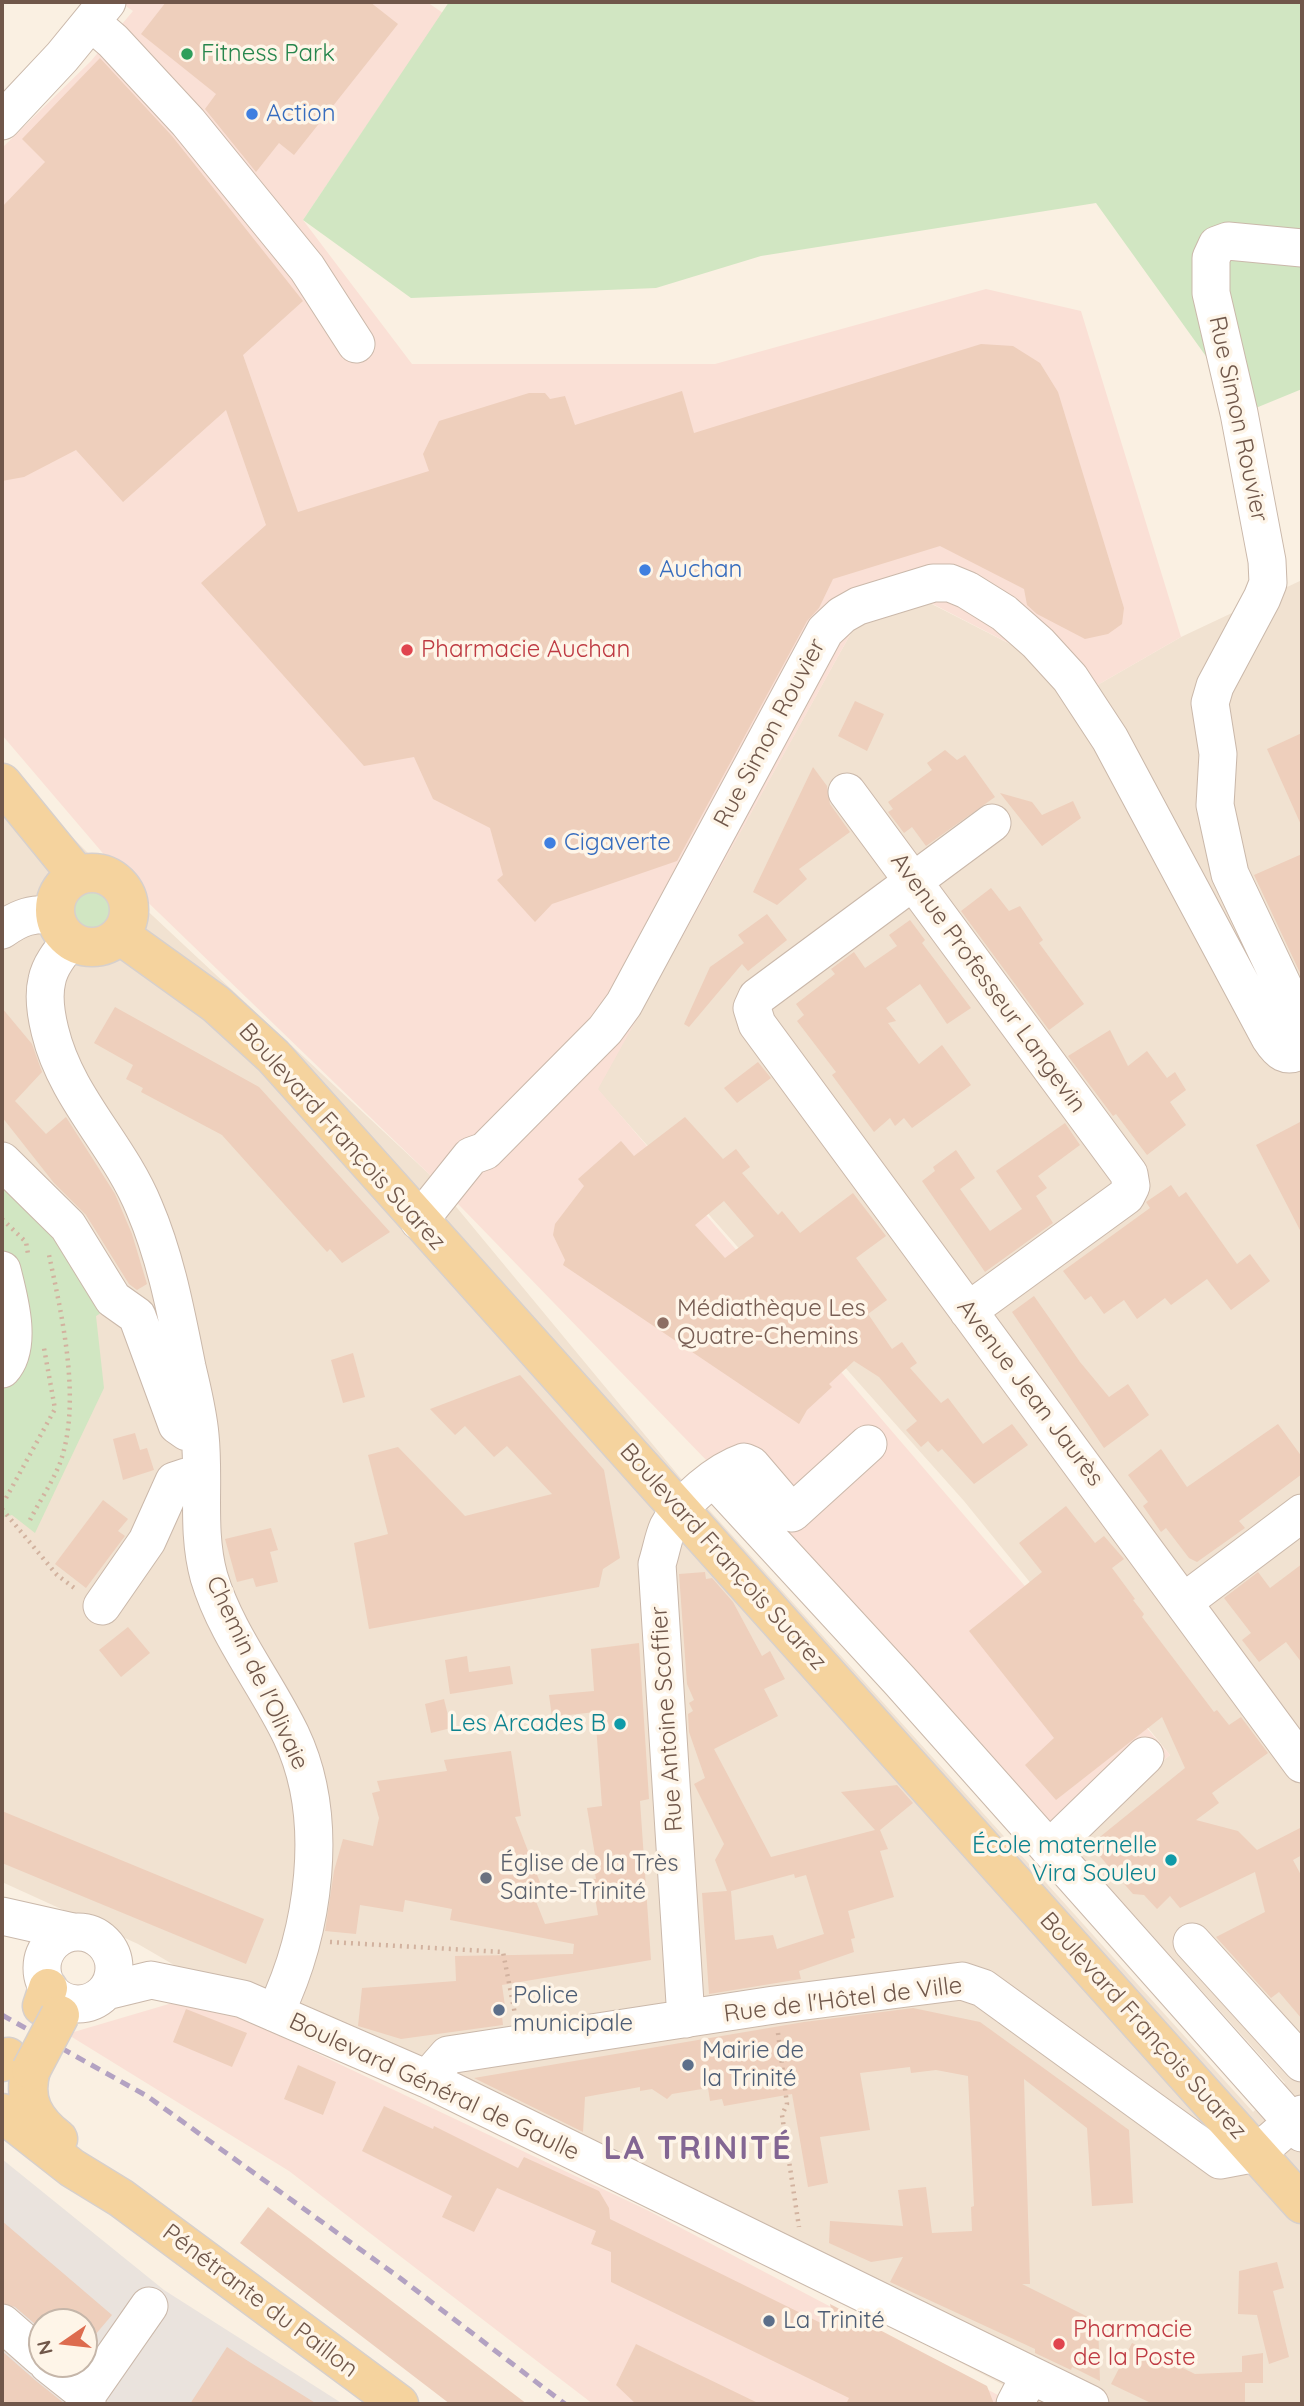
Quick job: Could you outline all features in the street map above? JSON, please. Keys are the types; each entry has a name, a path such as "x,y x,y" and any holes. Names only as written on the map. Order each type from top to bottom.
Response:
{"main road":[{"path":"2,783 77,875"},
{"path":"102,873 123,888 129,899 130,912 120,936 102,947 80,946 63,928 59,892 77,875 102,873"},
{"name":"Boulevard François Suarez","path":"120,936 243,1026 305,1091 1302,2204"},
{"path":"52,1996 13,2063 36,2118 84,2159 121,2198"},
{"path":"2,2113 72,2168 121,2198"},
{"name":"Pénétrante du Paillon","path":"121,2198 399,2404"}],"street":[{"path":"2,121 99,8 113,41 188,122 307,268 356,344"},
{"name":"Rue Simon Rouvier","path":"1302,248 1228,241 1217,245 1211,258 1211,293 1239,413 1265,547 1268,583 1244,635 1215,686 1210,703 1218,754 1215,805 1230,874 1302,1026"},
{"name":"Rue Simon Rouvier","path":"419,1221 471,1156 485,1151 598,1022 624,1004 825,631 842,615 858,606 933,583 950,583 967,590 1004,614 1070,678 1110,739 1270,1038 1279,1052 1289,1055 1302,1050"},
{"name":"Avenue Professeur Langevin","path":"847,792 1129,1174 1131,1186 1126,1196 968,1311"},
{"path":"912,880 992,823"},
{"name":"Avenue Jean Jaurès","path":"912,880 757,997 752,1008 757,1024 1185,1601 1302,1764"},
{"path":"2,930 19,918 35,914 63,928"},
{"name":"Chemin de l'Olivaie","path":"63,928 47,978 48,1019 56,1054 71,1088 139,1195 152,1225 176,1308 200,1433 201,1542 210,1579 219,1602 292,1737 311,1796 315,1854 301,1941 292,1976 275,2013"},
{"path":"2,1161 68,1226 113,1299 137,1316 177,1424 187,1432 200,1433"},
{"path":"2,1270 13,1336 12,1356 2,1369"},
{"path":"680,1509 715,1480 744,1462 751,1465 792,1513 868,1444"},
{"path":"102,1606 147,1541 174,1482 186,1477 201,1480"},
{"path":"715,1480 1299,2123 1257,2153"},
{"name":"Rue Antoine Scoffier","path":"680,1509 668,1527 657,1564 686,2019"},
{"path":"1185,1601 1302,1513"},
{"path":"1049,1849 1145,1756"},
{"path":"2,1916 94,1936 110,1951 114,1971 106,1991 89,2003 52,1996 2,1931"},
{"path":"52,1996 43,1959 54,1941 73,1932"},
{"name":"Chemin de l'Olivaie","path":"110,1951 249,1979 267,1978 283,1966 301,1941"},
{"path":"1192,1942 1302,2063"},
{"name":"Boulevard Général de Gaulle","path":"106,1991 151,1980 243,1999 426,2079 919,2320 1023,2390 1076,2397"},
{"name":"Rue de l'Hôtel de Ville","path":"426,2079 448,2055 962,1981 983,1988 1220,2160 1257,2153"},
{"path":"63,2378 87,2400 149,2306"},
{"path":"919,2320 941,2317 1045,2370 1076,2397"},
{"path":"2,2323 28,2346"}],"path":[{"path":"30,1520 59,1464 68,1424 69,1389 58,1300 46,1243"},
{"path":"2,1509 57,1575 102,1606"},
{"path":"301,1941 503,1952 521,2044"},
{"path":"774,2006 787,2104 782,2115 800,2231 793,2259"}],"shaded area":[{"path":"120,2 427,2 443,13 303,220 412,364 715,364 986,289 1081,311 1181,637 1094,687 925,600 856,624 598,1089 1170,1755 1066,1840 709,1463 429,1174 130,885 2,735 2,148 91,61 133,11"},
{"path":"1302,580 1302,2404 1040,2404 503,2124 272,2022 138,1944 2,1882 2,767 123,888 429,1174 683,1481 1253,2112 1285,2083 1066,1840 1170,1755 964,1501 597,1089 856,624 924,600 1094,687 1181,637"},
{"path":"196,1996 647,2210 1015,2404 593,2404 289,2171 67,2034"},
{"path":"2,2159 164,2290 343,2404 2,2404"}],"green space":[{"path":"449,2 1302,2 1302,389 1246,412 1096,203 761,256 656,288 411,298 303,220"},
{"path":"92,884 110,891 117,909 110,927 92,934 74,927 67,909 74,891"},
{"path":"2,1147 126,1298 96,1316 104,1388 35,1533 12,1515 2,1518"}],"building":[{"path":"166,2 370,2 398,24 294,155 279,143 256,172 205,109 216,94 141,34"},
{"path":"100,58 172,136 303,301 243,355 298,512 429,471 423,454 439,421 529,393 545,393 550,399 565,396 575,425 682,391 694,433 981,344 1013,346 1040,363 1058,392 1124,608 1122,624 1108,634 1085,639 1037,614 1027,605 1024,589 940,546 833,579 819,608 807,621 677,861 552,904 535,922 497,880 503,875 490,828 433,799 414,757 364,766 201,583 266,525 226,410 123,502 76,450 24,477 2,481 2,207 45,162 22,139"},
{"path":"855,701 884,714 867,751 838,736"},
{"path":"1302,733 1302,827 1267,749"},
{"path":"945,750 957,760 965,755 995,797 926,846 912,827 904,833 888,812 893,809 888,802 932,770 927,763"},
{"path":"813,767 827,786 830,804 850,832 799,869 807,879 777,905 753,892"},
{"path":"1000,793 1032,802 1042,815 1073,801 1081,818 1042,846"},
{"path":"1302,854 1302,977 1254,875"},
{"path":"991,888 1009,911 1020,906 1043,940 1039,943 1084,1004 1049,1030 961,911"},
{"path":"767,914 787,940 748,971 742,964 689,1027 684,1024 710,967 744,943 738,935"},
{"path":"910,920 925,940 922,943 971,1008 947,1024 920,984 886,1008 896,1021 888,1023 919,1064 942,1045 971,1085 912,1128 904,1118 895,1126 890,1118 874,1132 832,1075 836,1072 797,1021 804,1015 796,1004 835,974 831,969 854,952 865,968 897,946 889,935"},
{"path":"115,1007 259,1087 390,1232 342,1263 330,1249 327,1252 222,1135 141,1092 143,1088 126,1079 133,1065 94,1043"},
{"path":"2,1008 32,1044 42,1072 15,1101 46,1134 66,1117 115,1194 132,1234 147,1284 137,1290 129,1284 86,1215 54,1183 2,1117"},
{"path":"1110,1030 1128,1066 1147,1051 1167,1078 1175,1072 1186,1090 1170,1102 1186,1125 1147,1155 1116,1114 1113,1116 1068,1056"},
{"path":"758,1062 771,1078 737,1103 724,1088"},
{"path":"685,1117 723,1159 736,1149 750,1167 742,1173 778,1215 782,1211 800,1233 853,1193 886,1236 856,1258 887,1300 868,1314 892,1349 902,1342 917,1363 910,1368 941,1403 948,1398 983,1444 1012,1424 1028,1445 974,1484 942,1449 938,1452 928,1441 921,1447 906,1430 917,1421 879,1377 854,1361 829,1384 832,1387 807,1410 799,1424 563,1265 565,1260 553,1235 555,1224 584,1186 578,1179 621,1141 634,1156","holes":["724,1201 754,1236 725,1258 695,1225"]},
{"path":"1302,1121 1302,1234 1256,1145"},
{"path":"1065,1123 1080,1145 1038,1176 1047,1188 1036,1196 1053,1223 985,1272 922,1181 935,1171 933,1167 956,1150 975,1178 960,1189 990,1231 1022,1209 996,1171"},
{"path":"1171,1185 1179,1197 1186,1192 1237,1264 1250,1254 1270,1281 1231,1310 1207,1279 1171,1305 1165,1298 1137,1319 1124,1300 1104,1314 1091,1296 1085,1300 1063,1271 1150,1208 1146,1202"},
{"path":"1034,1296 1080,1362 1109,1397 1128,1384 1149,1415 1104,1448 1012,1312"},
{"path":"353,1353 365,1397 343,1403 331,1360"},
{"path":"520,1375 604,1470 620,1558 603,1569 599,1587 369,1629 354,1543 388,1534 368,1455 398,1447 465,1516 552,1494 507,1446 494,1457 465,1426 455,1435 430,1409"},
{"path":"1278,1424 1302,1457 1302,1474 1239,1521 1245,1528 1197,1562 1189,1558 1166,1528 1161,1532 1143,1506 1148,1502 1128,1475 1161,1449 1187,1487"},
{"path":"135,1433 140,1450 147,1448 154,1470 123,1480 113,1439"},
{"path":"103,1500 128,1519 118,1531 125,1536 86,1588 55,1564"},
{"path":"1066,1506 1095,1543 1104,1536 1124,1559 1112,1568 1135,1599 1133,1600 1144,1614 1142,1617 1214,1712 1217,1710 1229,1725 1241,1717 1268,1753 1212,1793 1219,1803 1196,1820 1238,1831 1257,1850 1302,1827 1302,1855 1293,1860 1302,1877 1302,2019 1279,1992 1271,1998 1216,1937 1265,1912 1255,1872 1180,1908 1170,1896 1157,1909 1144,1895 1133,1894 1090,1845 1185,1768 1162,1717 1056,1800 1025,1765 1054,1738 969,1631 1042,1572 1019,1543"},
{"path":"271,1528 278,1550 270,1552 278,1582 256,1587 253,1578 237,1582 225,1539"},
{"path":"1302,1564 1302,1663 1286,1642 1259,1662 1242,1640 1251,1633 1224,1598 1258,1572 1270,1588"},
{"path":"705,1572 706,1579 712,1578 733,1602 762,1656 770,1651 785,1679 764,1689 778,1716 714,1749 771,1857 875,1830 841,1792 897,1785 913,1803 880,1830 888,1849 880,1851 894,1897 848,1911 855,1938 851,1939 854,1952 799,1971 801,1979 709,1994 702,1893 727,1891 715,1860 724,1844 694,1784 705,1778 689,1732 688,1714 693,1711 689,1703 694,1700 687,1684 679,1574","holes":["794,1874 795,1878 806,1875 824,1934 777,1949 773,1935 735,1940 731,1891"]},
{"path":"128,1627 150,1653 121,1677 99,1650"},
{"path":"639,1643 649,1799 640,1801 651,1960 502,1985 506,2013 502,2016 503,2025 401,2039 358,2026 362,1988 456,1981 455,1956 573,1954 574,1944 450,1920 452,1909 405,1900 403,1912 360,1905 356,1934 325,1931 334,1871 343,1839 373,1846 379,1818 372,1793 380,1791 377,1781 447,1771 444,1760 511,1751 521,1816 515,1817 541,1885 531,1889 545,1924 598,1915 592,1879 596,1879 592,1855 595,1855 587,1808 602,1806 595,1712 552,1717 549,1695 594,1691 591,1649"},
{"path":"467,1656 469,1672 510,1666 513,1684 450,1694 445,1660"},
{"path":"444,1699 451,1728 431,1733 425,1704"},
{"path":"2,1811 264,1919 246,1964 2,1863"},
{"path":"913,2008 980,2022 1129,2130 1133,2203 1092,2206 1087,2128 1024,2079 1030,2284 1022,2284 1098,2322 1100,2381 1072,2367 1071,2370 1035,2353 1035,2349 890,2282 903,2257 871,2262 829,2243 830,2221 903,2226 898,2190 926,2187 932,2233 972,2231 971,2207 974,2206 968,2076 936,2070 911,2073 910,2067 860,2073 870,2130 820,2137 828,2183 808,2187 792,2094 724,2106 722,2099 710,2101 708,2088 672,2094 667,2099 652,2089 640,2091 640,2087 585,2097 583,2132 474,2078 804,2022"},
{"path":"186,2009 247,2033 232,2067 173,2042"},
{"path":"298,2065 336,2082 323,2115 284,2099"},
{"path":"384,2106 433,2129 434,2126 518,2168 524,2157 599,2191 609,2208 610,2219 835,2330 830,2304 987,2386 994,2404 846,2404 849,2398 611,2282 611,2252 591,2244 596,2231 497,2188 474,2232 442,2217 452,2196 362,2151"},
{"path":"268,2207 527,2404 450,2404 240,2243"},
{"path":"2,2221 112,2315 98,2332 98,2308 28,2308 28,2318 15,2307 2,2303"},
{"path":"1277,2262 1284,2288 1273,2291 1289,2357 1269,2364 1257,2315 1238,2314 1239,2271"},
{"path":"1132,2343 1195,2374 1242,2372 1242,2356 1263,2353 1263,2383 1245,2383 1245,2404 1153,2404 1111,2384"},
{"path":"636,2344 760,2404 636,2404 616,2385"},
{"path":"227,2347 248,2361 317,2404 190,2404"},
{"path":"2,2351 28,2374 28,2378 33,2378 65,2404 2,2404"}],"railway":[{"path":"2,2015 147,2096 400,2278 565,2404"}],"place":[{"name":"Fitness Park","path":"187,54"},
{"name":"Action","path":"252,114"},
{"name":"Auchan","path":"645,570"},
{"name":"Pharmacie Auchan","path":"407,650"},
{"name":"Cigaverte","path":"550,843"},
{"name":"Médiathèque Les Quatre-Chemins","path":"663,1323"},
{"name":"Les Arcades B","path":"620,1724"},
{"name":"École maternelle Vira Souleu","path":"1171,1860"},
{"name":"Église de la Très Sainte-Trinité","path":"486,1878"},
{"name":"Police municipale","path":"499,2010"},
{"name":"Mairie de la Trinité","path":"688,2065"},
{"name":"La Trinité","path":"769,2321"},
{"name":"Pharmacie de la Poste","path":"1059,2344"}],"district":[{"name":"LA TRINITÉ","path":"698,2149"}]}
